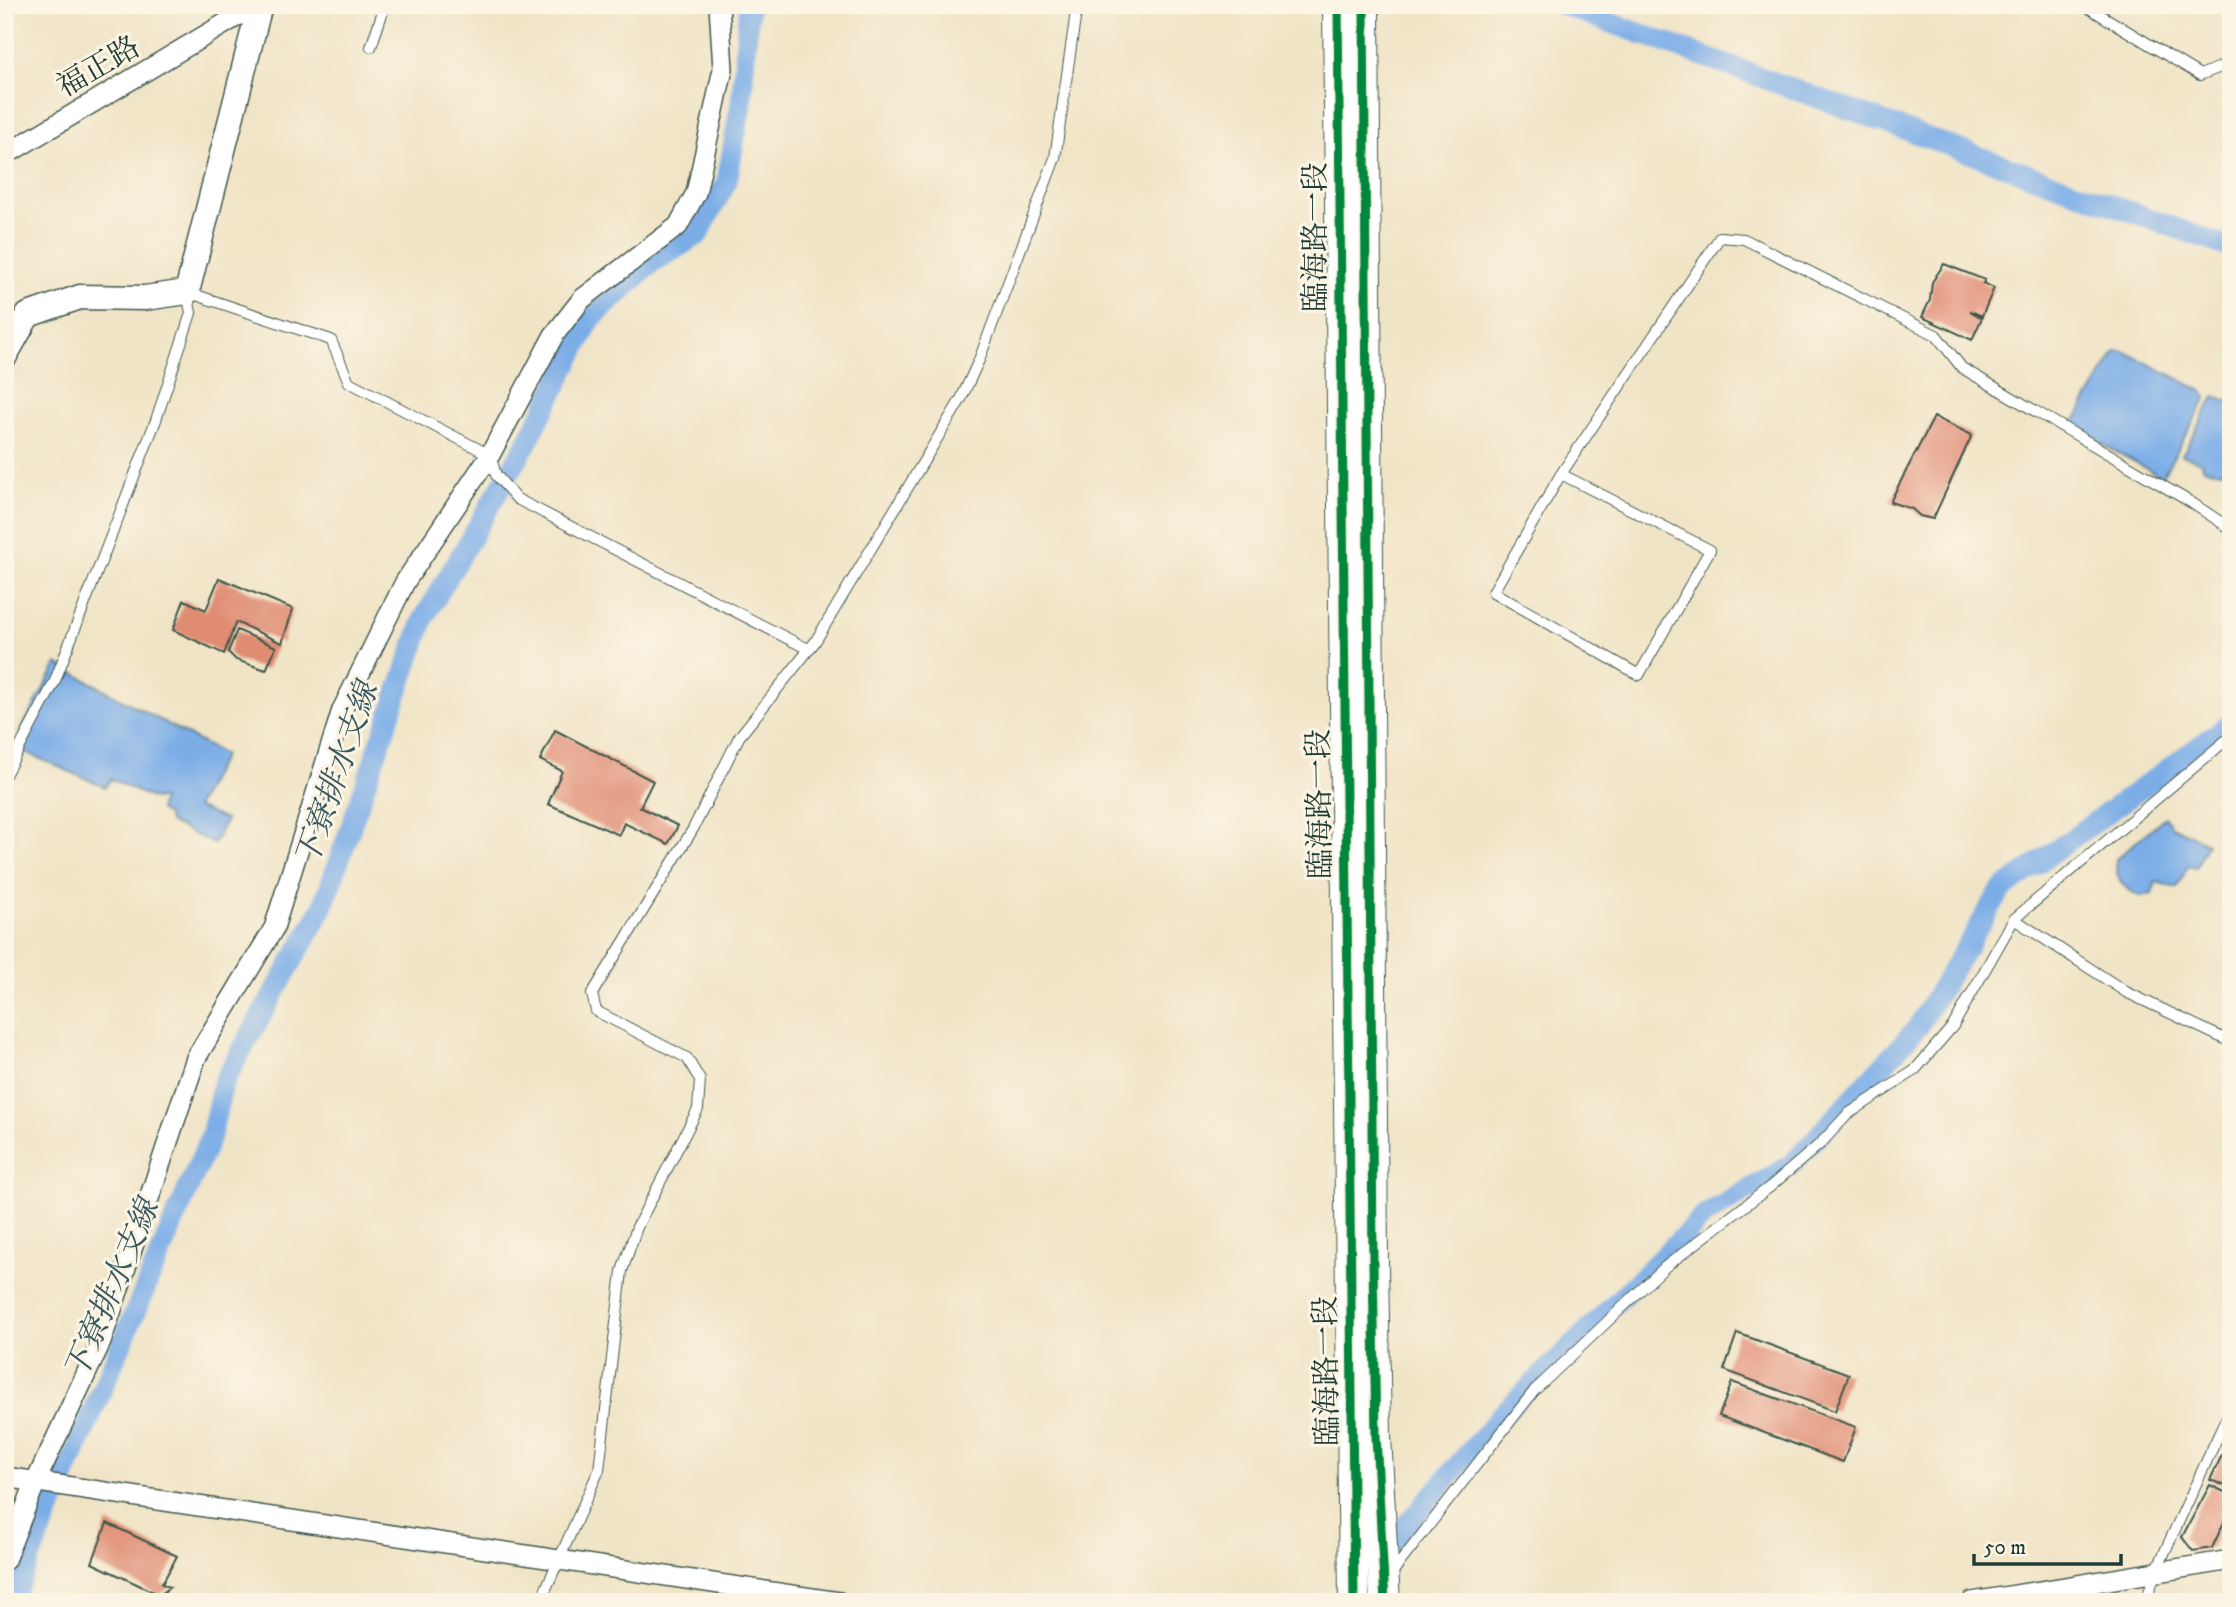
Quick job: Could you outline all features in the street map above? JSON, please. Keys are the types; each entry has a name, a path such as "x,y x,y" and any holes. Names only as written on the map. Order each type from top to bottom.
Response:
{"main road":[{"name":"臨海路一段","path":"1338,5 1369,1592"},
{"name":"臨海路一段","path":"1364,5 1376,1436 1369,1592"}],"street":[{"name":"福正路","path":"5,155 258,5"},
{"path":"5,356 28,315 80,297 145,298 187,292 258,5"},
{"path":"5,1560 36,1481 101,1342 196,1058 274,928 342,710 405,582 490,455 554,335 582,299 678,226 696,193 723,69 719,5"},
{"path":"5,1477 839,1602"},
{"path":"1972,1602 2231,1560"}],"lane":[{"path":"372,47 385,5"},
{"path":"540,1602 599,1470 622,1271 638,1227 698,1109 700,1090 700,1080 687,1058 596,1011 592,994 693,829 739,737 808,649 961,399 979,360 1055,159 1077,5"},
{"path":"2084,5 2200,75 2231,63"},
{"path":"1562,474 1710,550 1639,675 1493,592 1562,474 1720,237 1744,239 1936,335 1962,368 2192,503 2231,529"},
{"path":"5,775 54,683 156,419 191,313 187,292 331,340 349,382 490,455 496,475 517,499 808,649"},
{"path":"1369,1592 1534,1391 1665,1267 1772,1186 1848,1115 1914,1071 1953,1026 2014,919 2231,736"},
{"path":"2014,919 2126,992 2231,1042"},
{"path":"2146,1602 2155,1573 2231,1408"}],"water":[{"path":"2116,351 2124,351 2202,391 2207,397 2162,477 2071,427"},
{"path":"2214,397 2231,402 2231,476 2223,471 2204,468 2201,462 2182,455"},
{"path":"57,664 224,755 196,807 226,820 214,844 169,822 168,816 159,810 162,799 153,799 111,779 105,787 20,750 21,730"},
{"path":"2165,817 2172,826 2207,843 2196,868 2188,866 2177,888 2156,882 2152,894 2140,896 2121,882 2116,859"}],"building":[{"path":"1944,264 1985,280 1983,283 1994,288 1982,316 1970,311 1982,318 1972,340 1922,317 1930,300 1932,282"},
{"path":"1934,417 1972,435 1933,519 1890,502"},
{"path":"219,578 293,609 282,643 236,622 224,654 173,630 184,600 206,610"},
{"path":"237,630 276,647 266,670 236,660 228,652"},
{"path":"555,730 653,781 640,807 678,826 668,844 624,823 619,835 548,804 562,771 540,760"},
{"path":"1737,1333 1849,1374 1835,1411 1724,1370"},
{"path":"1732,1382 1856,1427 1843,1462 1719,1416"},
{"path":"2222,1455 2231,1458 2231,1488 2210,1480"},
{"path":"2210,1485 2231,1495 2231,1507 2212,1548 2193,1551 2182,1537"},
{"path":"107,1523 177,1556 162,1584 170,1587 160,1595 92,1563"}],"waterway":[{"name":"下寮排水支線","path":"11,1602 211,1135 223,1083 322,909 424,618 528,441 591,319 652,263 698,235 727,181 741,104 749,5"},
{"path":"1562,5 2231,248"},
{"path":"1379,1558 1498,1418 1705,1215 1791,1165 1917,1028 2001,890 2231,723"}],"cycle path":[{"path":"1338,5 1354,1602"},
{"path":"1364,5 1373,1264 1376,1436 1385,1602"}]}
